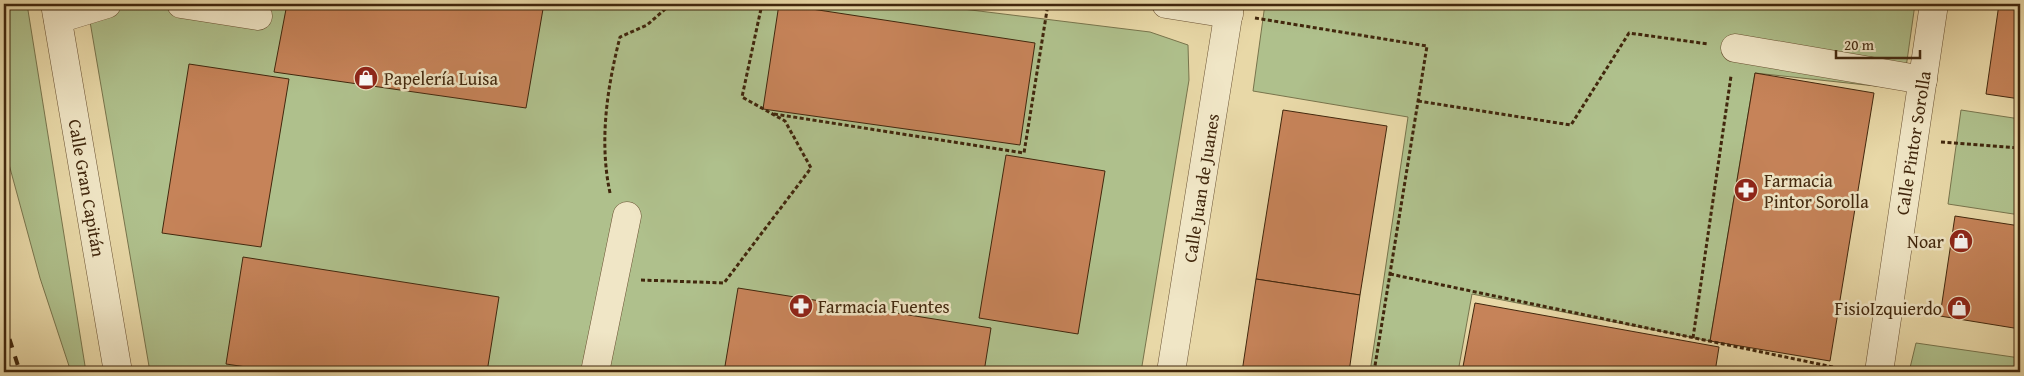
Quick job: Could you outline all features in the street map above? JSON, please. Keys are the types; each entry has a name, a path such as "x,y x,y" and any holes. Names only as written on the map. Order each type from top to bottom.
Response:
{"street":[{"path":"56,12 107,4"},
{"path":"181,4 258,16"},
{"path":"1166,4 1230,9"},
{"name":"Calle Pintor Sorolla","path":"1879,372 1934,4"},
{"name":"Calle Juan de Juanes","path":"1171,372 1230,9"},
{"name":"Calle Gran Capitán","path":"56,12 118,372"},
{"path":"1735,48 1923,80"},
{"path":"595,372 627,216"}],"path":[{"path":"627,216 610,193 604,135 609,80 620,37 646,25 671,4"},
{"path":"613,279 724,283 811,168 786,121 742,97 762,4"},
{"path":"771,114 1024,153 1048,4"},
{"path":"1230,9 1427,46 1374,372"},
{"path":"1418,102 1571,125 1629,33 1735,48 1694,338"},
{"path":"1914,139 2020,148"},
{"path":"1390,274 1857,372"}],"green space":[{"path":"4,4 27,4 86,372 71,372 40,278 4,146"},
{"path":"87,4 922,4 1150,32 1188,45 1189,80 1141,372 150,372"},
{"path":"1265,4 1915,4 1903,89 1755,73 1710,341 1472,294 1458,372 1370,372 1408,117 1253,91"},
{"path":"1961,110 2020,119 2020,215 1948,204"},
{"path":"1916,343 2020,358 2020,372 1909,372"}],"building":[{"path":"287,4 512,4 543,9 526,108 274,72"},
{"path":"779,4 1035,43 1020,145 763,109"},
{"path":"1999,4 2020,4 2020,99 1986,94"},
{"path":"189,64 289,79 261,247 162,233"},
{"path":"1755,73 1874,93 1830,361 1710,341"},
{"path":"1283,110 1387,126 1360,295 1256,279"},
{"path":"1006,155 1105,171 1078,334 979,318"},
{"path":"1955,216 2020,226 2020,329 1940,316"},
{"path":"243,257 499,297 487,372 280,372 226,364"},
{"path":"1256,279 1360,295 1349,372 1242,372"},
{"path":"738,288 991,328 984,372 724,372"},
{"path":"1475,303 1719,347 1715,372 1462,372"}],"railway":[{"path":"4,322 20,372"}],"place":[{"name":"Papelería Luisa","path":"366,78"},
{"name":"Farmacia Pintor Sorolla","path":"1746,190"},
{"name":"Noar","path":"1961,241"},
{"name":"Farmacia Fuentes","path":"801,306"},
{"name":"FisioIzquierdo","path":"1959,308"}]}
